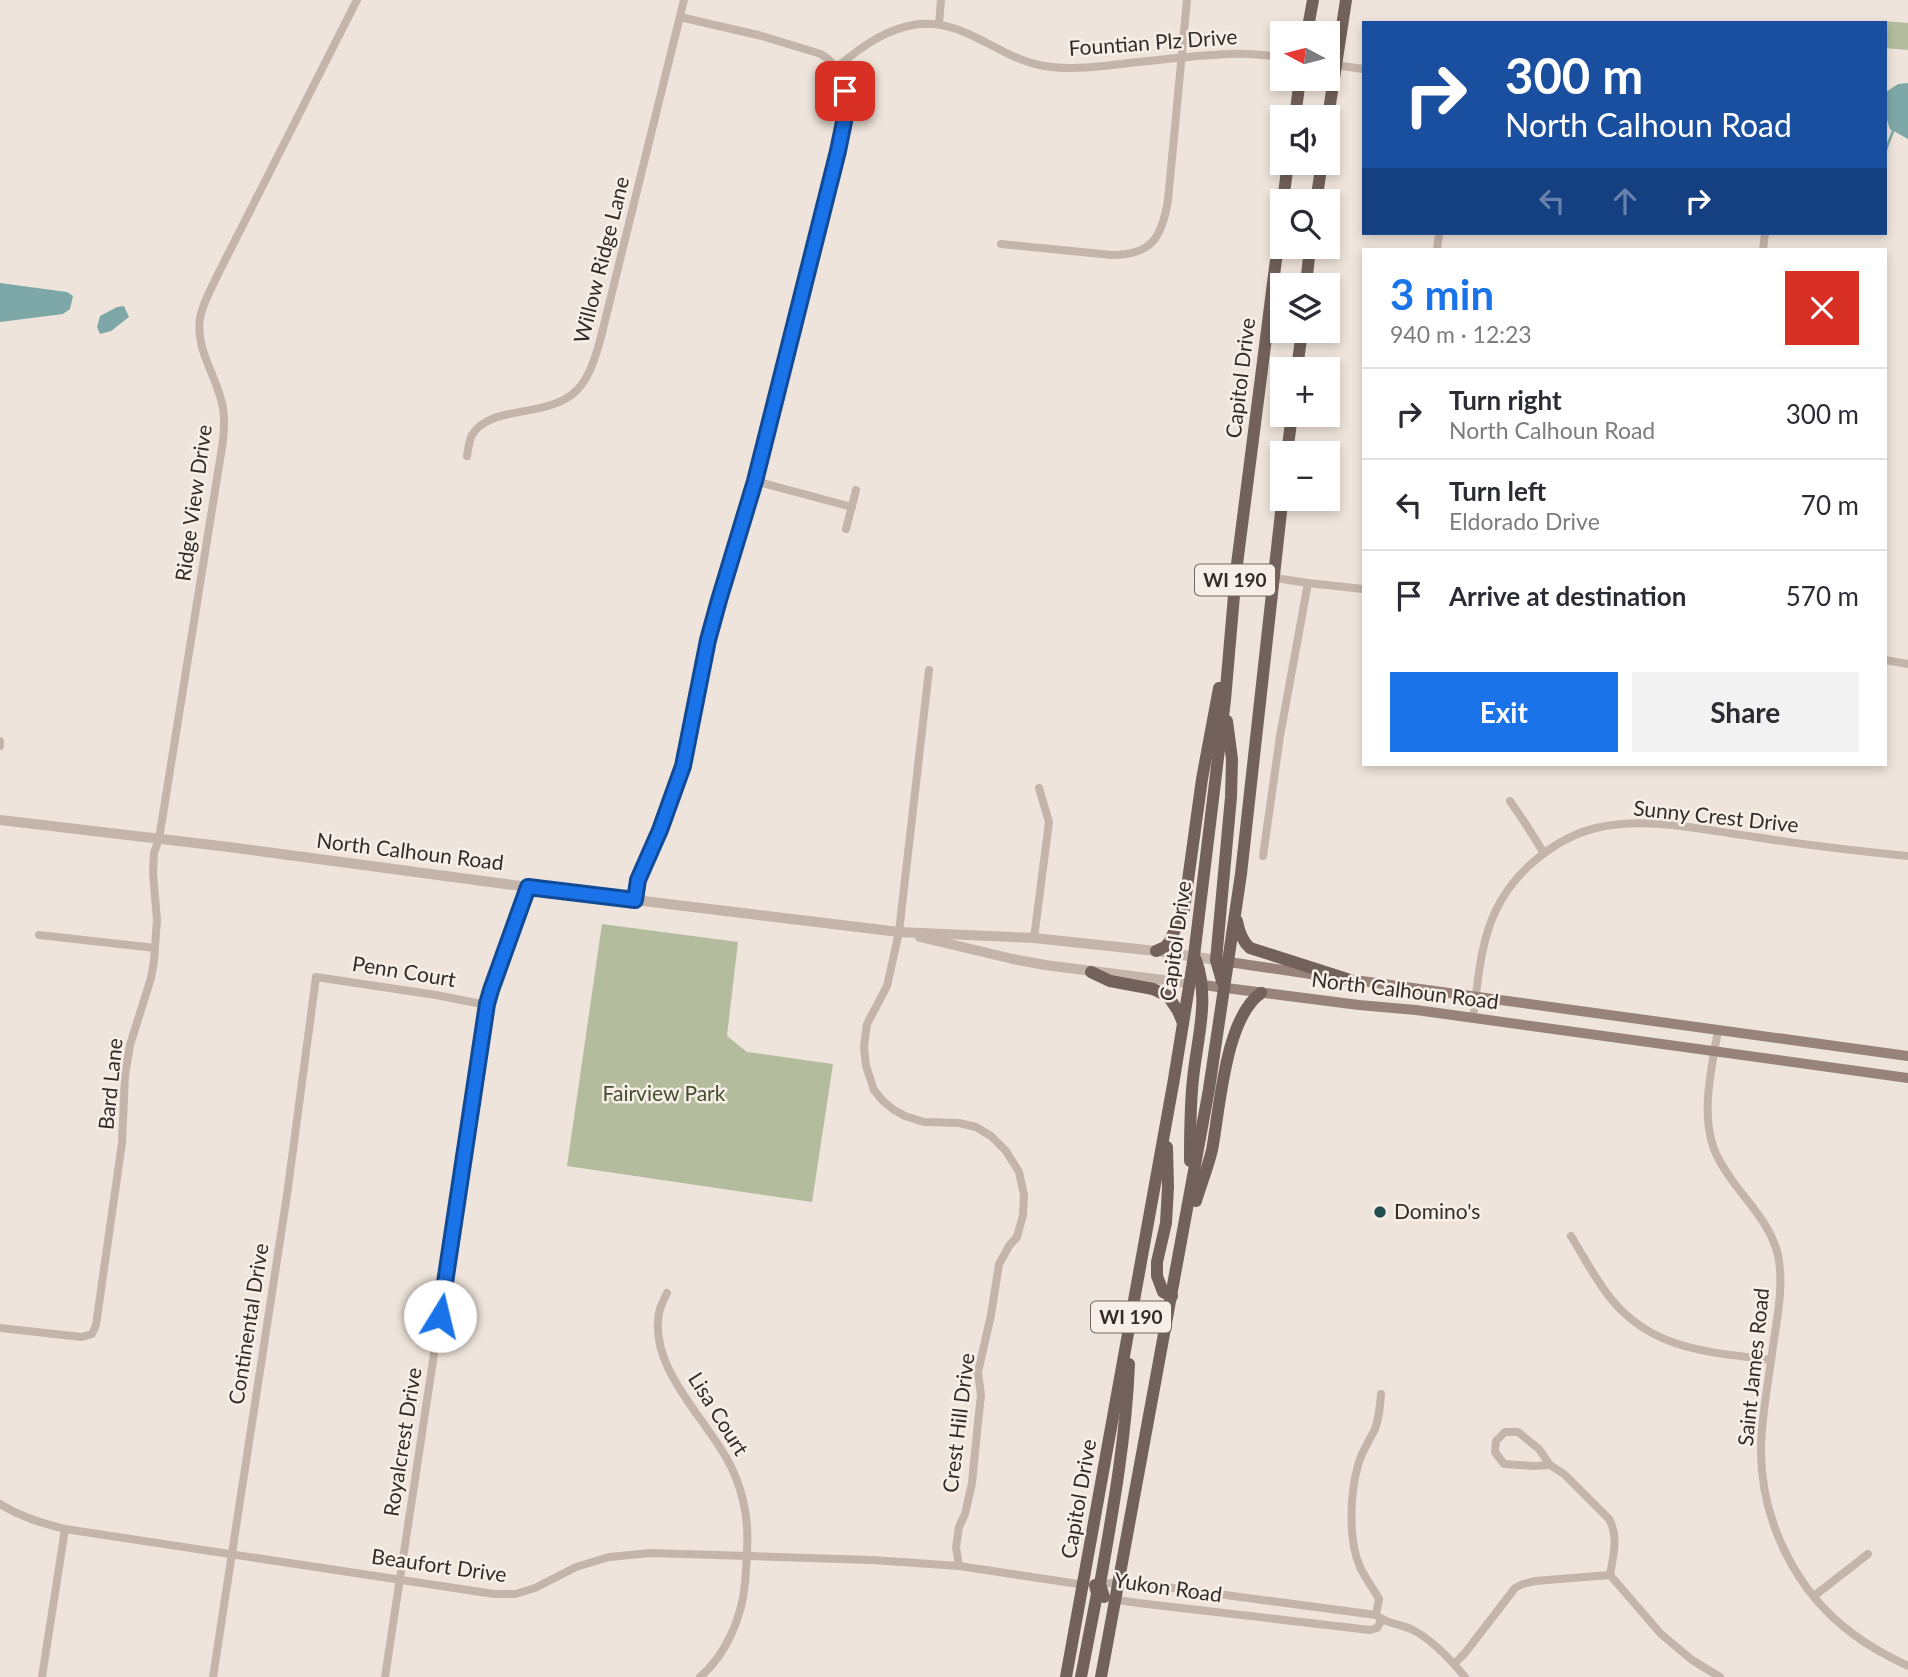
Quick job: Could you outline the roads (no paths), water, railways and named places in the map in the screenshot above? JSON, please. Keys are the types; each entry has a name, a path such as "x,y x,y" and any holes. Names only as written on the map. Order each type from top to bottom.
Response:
{"main road":[{"path":"1309,21 1313,0"},
{"path":"1340,27 1346,0"},
{"name":"Capitol Drive","path":"1194,957 1225,700 1236,572 1276,259"},
{"name":"WI 190","path":"1222,961 1236,907 1281,511"},
{"path":"1156,951 1170,941 1184,909 1202,779 1230,625"},
{"path":"1224,988 1222,961 1232,759 1225,700"},
{"path":"1236,907 1240,935 1250,948 1347,979"},
{"path":"1189,1202 1193,1079 1200,1034 1196,985 1200,972 1194,957"},
{"name":"North Calhoun Road","path":"1222,961 1908,1056"},
{"path":"1091,972 1110,981 1153,989 1168,996 1183,1025"},
{"name":"Capitol Drive","path":"1066,1677 1099,1591 1120,1471 1127,1406 1132,1311 1183,1025 1196,985"},
{"name":"North Calhoun Road","path":"1196,985 1473,1018 1908,1078"},
{"name":"Capitol Drive","path":"1099,1591 1119,1582 1209,1089 1224,988"},
{"path":"1182,1241 1212,1152 1232,1039 1246,1009 1261,993"},
{"path":"1167,1122 1166,1223 1157,1262 1157,1276 1163,1292 1172,1296"},
{"path":"1081,1677 1099,1591"},
{"name":"Capitol Drive","path":"1099,1591 1101,1677"}],"street":[{"name":"Ridge View Drive","path":"159,839 223,441 223,409 199,333 202,310 356,0"},
{"name":"Willow Ridge Lane","path":"467,456 472,436 491,418 552,406 568,398 586,379 600,341 684,0"},
{"path":"939,24 941,0"},
{"path":"1001,244 1129,255 1148,246 1156,238 1165,220 1168,200 1187,0"},
{"path":"635,900 638,880 683,766 708,640 755,481 844,125 847,98 842,76 830,59 801,46 680,17"},
{"name":"Fountian Plz Drive","path":"836,68 857,50 886,33 908,26 939,24 965,32 1019,59 1052,67 1110,66 1230,54 1270,56"},
{"path":"1340,65 1362,69"},
{"path":"755,481 852,507"},
{"path":"846,529 856,490"},
{"path":"1236,572 1362,589"},
{"path":"1263,856 1279,741 1308,583"},
{"path":"1887,660 1908,664"},
{"name":"Crest Hill Drive","path":"929,670 899,932 887,986 867,1024 864,1047 866,1066 874,1090 894,1110 924,1122 959,1123 976,1127 991,1136 1006,1151 1019,1172 1024,1195 1023,1215 1017,1237 999,1264 978,1372 981,1395 972,1483 956,1547 959,1566"},
{"path":"0,741 0,746"},
{"path":"1034,938 1049,822 1039,788"},
{"path":"1510,801 1544,853"},
{"name":"North Calhoun Road","path":"0,820 899,932 1034,938 1222,961"},
{"name":"Sunny Crest Drive","path":"1473,1018 1488,929 1503,896 1544,853 1594,828 1646,824 1695,828 1798,844 1908,856"},
{"name":"Bard Lane","path":"0,1328 82,1338 92,1334 96,1325 122,1143 125,1075 130,1045 151,978 155,948 157,920 153,873 154,853 159,839"},
{"name":"Royalcrest Drive","path":"384,1677 487,1004 528,887"},
{"name":"North Calhoun Road","path":"899,932 1013,959 1196,985"},
{"path":"39,935 155,948"},
{"name":"Penn Court","path":"316,976 487,1004"},
{"name":"Continental Drive","path":"213,1677 287,1195 316,976"},
{"name":"Saint James Road","path":"1717,1030 1708,1114 1713,1147 1732,1181 1759,1214 1777,1254 1780,1286 1762,1436 1764,1486 1775,1529 1794,1569 1828,1612 1851,1633 1908,1666"},
{"path":"1571,1236 1610,1298 1644,1328 1680,1346 1771,1360"},
{"name":"Lisa Court","path":"667,1293 659,1313 659,1344 675,1382 736,1476 749,1532 744,1598 728,1642 700,1677"},
{"path":"1379,1618 1379,1600 1366,1579 1354,1550 1352,1514 1357,1467 1374,1430 1381,1394"},
{"path":"1550,1465 1504,1464 1495,1452 1496,1441 1505,1432 1518,1432 1539,1449 1550,1465 1564,1474 1609,1519 1614,1528 1615,1543 1609,1575"},
{"name":"Beaufort Drive","path":"0,1504 34,1522 65,1529 472,1592 515,1594 609,1556 650,1553 872,1560 959,1566 1099,1591"},
{"path":"42,1677 65,1529"},
{"path":"1814,1596 1868,1554"},
{"path":"1454,1664 1515,1588 1535,1581 1609,1575"},
{"path":"1609,1575 1661,1634 1692,1660 1720,1677"},
{"name":"Yukon Road","path":"1119,1582 1379,1618 1414,1630 1454,1664 1465,1677"},
{"name":"Yukon Road","path":"1099,1591 1138,1604 1370,1630 1377,1628 1379,1618"}],"water":[{"path":"1908,83 1908,139 1890,129 1887,118 1887,91 1898,84"},
{"path":"0,283 67,292 73,296 70,309 63,314 0,322"},
{"path":"124,306 129,317 111,331 100,334 97,327 100,316"}],"waterway":[{"path":"1887,147 1893,131"}],"place":[{"name":"Domino's","path":"1380,1212"}],"park label":[{"name":"Fairview Park","path":"664,1094"}]}
